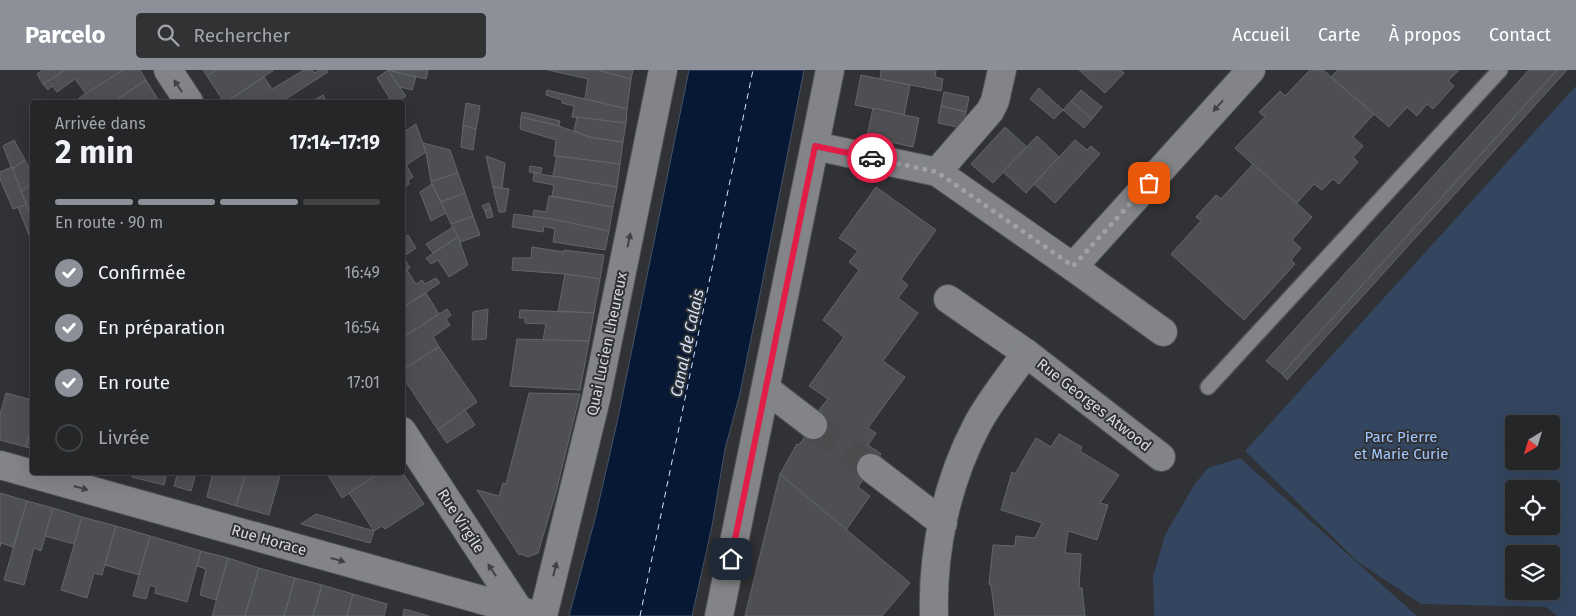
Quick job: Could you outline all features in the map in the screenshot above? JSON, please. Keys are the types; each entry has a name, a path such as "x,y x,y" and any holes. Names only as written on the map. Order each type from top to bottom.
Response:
{"street":[{"path":"168,70 188,100"},
{"name":"Quai Lucien Lheureux","path":"534,614 596,399 663,70"},
{"path":"719,616 830,70"},
{"path":"937,172 990,111 995,101 1002,70"},
{"path":"1073,266 1251,70"},
{"path":"815,146 937,172 1073,266 1163,332"},
{"name":"Rue Georges Atwood","path":"948,299 1026,353 1161,457"},
{"name":"Rue Georges Atwood","path":"934,616 938,551 950,492 968,443 990,404 1026,353"},
{"path":"766,388 813,425"},
{"name":"Rue Virgile","path":"405,435 534,614"},
{"name":"Rue Horace","path":"0,465 30,473"},
{"path":"871,468 943,523"},
{"name":"Rue Horace","path":"36,475 534,614"}],"lane":[{"path":"1208,387 1500,70"}],"green space":[{"name":"Parc Pierre et Marie Curie","path":"1576,86 1576,616 1557,616 1546,607 1421,604 1358,562 1245,451"},
{"path":"1240,458 1417,616 1154,616 1153,577 1165,535 1194,485 1208,468"}],"water":[{"name":"Canal de Calais","path":"689,70 804,70 740,393 725,449 712,526 692,616 569,616 596,515 618,418"}],"building":[{"path":"43,70 65,70 43,84 37,74"},
{"path":"65,70 123,70 86,94 75,79 57,92 52,86 48,90 43,84"},
{"path":"123,70 140,70 146,80 117,100 80,100 79,98"},
{"path":"203,70 216,70 207,76"},
{"path":"216,70 274,70 229,100 223,100 207,76"},
{"path":"304,70 312,70 315,73 319,70 326,70 328,72 284,100 229,100 264,77 272,89"},
{"path":"388,70 406,96 400,100 391,100 377,78"},
{"path":"388,70 416,77 412,90 400,87"},
{"path":"388,70 428,70 426,79"},
{"path":"548,70 598,70 631,79 627,109 585,99 588,79"},
{"path":"598,70 633,70 631,79"},
{"path":"881,70 936,70 935,77 943,79 941,91 880,79"},
{"path":"1079,70 1121,70 1124,73 1105,93"},
{"path":"1310,70 1323,70 1374,114 1353,137 1363,146 1353,157 1358,162 1339,184 1333,179 1322,190 1314,184 1296,204 1235,148 1265,117 1259,112 1280,91 1285,96"},
{"path":"1338,70 1459,70 1448,81 1454,86 1433,109 1427,104 1417,116 1407,107 1389,127 1331,77"},
{"path":"1529,70 1557,70 1282,374 1266,361"},
{"path":"1557,70 1567,70 1287,380 1282,374"},
{"path":"861,75 910,85 904,115 855,105"},
{"path":"146,80 158,100 117,100"},
{"path":"1039,88 1063,110 1054,119 1030,99"},
{"path":"547,90 627,109 626,123 572,117 574,106 562,103 562,100 546,95"},
{"path":"1081,90 1102,107 1092,119 1071,101"},
{"path":"944,92 969,97 966,112 941,106"},
{"path":"323,95 326,100 314,100"},
{"path":"1071,101 1092,119 1084,128 1063,110"},
{"path":"466,103 480,106 476,129 463,125"},
{"path":"941,106 966,112 962,128 938,123"},
{"path":"873,108 919,118 913,147 867,137"},
{"path":"522,112 560,121 559,126 521,117"},
{"path":"521,117 559,126 589,137 623,142 620,164 554,156 556,140 520,129"},
{"path":"577,117 626,123 623,142 589,137 574,131"},
{"path":"416,124 426,152 405,166 406,158 405,131"},
{"path":"463,125 476,129 473,150 461,147"},
{"path":"1005,127 1027,147 993,183 971,164"},
{"path":"1037,136 1059,157 1026,193 1003,172"},
{"path":"14,140 25,160 12,169 3,146"},
{"path":"1075,140 1087,150 1091,146 1100,154 1055,203 1034,184"},
{"path":"423,143 450,150 458,173 431,182"},
{"path":"486,156 505,163 502,188 493,187"},
{"path":"557,156 620,164 617,187 553,176"},
{"path":"25,160 30,170 30,184 21,191 12,169"},
{"path":"1253,164 1312,217 1292,240 1301,248 1291,260 1295,264 1244,320 1171,254 1201,221 1196,217 1216,195 1221,199"},
{"path":"405,166 413,177 408,180 409,184 405,187"},
{"path":"530,166 542,168 541,173 529,172"},
{"path":"12,167 26,205 13,209 0,179 0,172"},
{"path":"458,173 465,193 441,202 431,182"},
{"path":"534,173 617,187 613,207 552,196 554,185 533,181"},
{"path":"30,184 30,212 21,191"},
{"path":"432,184 446,213 431,221 420,192"},
{"path":"493,187 509,189 505,212 499,212"},
{"path":"876,187 936,230 901,279 908,285 898,298 918,313 883,361 905,377 868,428 876,433 868,445 881,454 858,487 870,496 846,530 780,474 797,444 799,445 822,412 819,410 828,399 809,386 844,337 823,320 859,270 849,262 858,251 839,238"},
{"path":"465,193 473,216 451,224 441,202"},
{"path":"549,196 613,207 609,231 533,217 534,210 546,212"},
{"path":"489,203 491,209 485,211 482,206"},
{"path":"26,205 30,214 30,237 18,207"},
{"path":"491,209 493,217 487,218 485,211"},
{"path":"514,214 552,219 609,231 605,250 553,242 555,229 544,226 543,232 512,227"},
{"path":"473,216 480,235 460,242 451,224"},
{"path":"453,227 458,237 433,253 426,244"},
{"path":"408,235 416,248 405,256 405,237"},
{"path":"458,237 468,265 449,277 438,260 431,264 426,258"},
{"path":"532,247 604,255 600,279 512,270 513,258 531,258"},
{"path":"405,260 410,268 405,271"},
{"path":"407,270 416,284 422,280 425,284 436,278 440,283 405,306 405,271"},
{"path":"565,274 600,279 594,313 558,311"},
{"path":"426,293 439,314 405,336 405,306"},
{"path":"447,309 451,315 446,319 450,325 433,337 439,347 405,368 405,336"},
{"path":"488,309 486,339 472,340 473,312"},
{"path":"520,310 594,313 589,341 543,340 546,324 525,323 525,318 519,318"},
{"path":"517,339 589,341 580,390 510,386"},
{"path":"439,347 477,402 438,430 405,380 405,368"},
{"path":"6,393 30,399 30,431 26,447 0,440 0,415"},
{"path":"529,393 580,394 556,492 538,553 528,557 519,555 477,490 499,496 503,483 506,484"},
{"path":"465,410 475,425 447,443 438,430"},
{"path":"30,431 30,448 26,447"},
{"path":"1059,434 1082,447 1080,451 1119,475 1100,503 1108,505 1097,540 1068,531 1065,553 1081,554 1079,588 1082,588 1085,616 995,616 991,585 989,584 993,545 1015,546 1016,536 1035,538 1042,523 1001,510 1012,472 1015,474 1036,438 1051,447"},
{"path":"780,474 910,583 882,616 745,616"},
{"path":"132,475 166,475 164,485 132,477"},
{"path":"177,475 195,475 191,491 174,486"},
{"path":"212,475 245,475 236,506 207,497"},
{"path":"245,475 280,475 269,515 236,506"},
{"path":"328,475 376,475 342,498"},
{"path":"376,475 404,475 424,504 385,529 382,526 374,531 349,493"},
{"path":"0,493 27,501 13,547 1,543 0,547"},
{"path":"27,501 53,508 41,551 34,548 24,585 4,580"},
{"path":"53,508 82,517 74,544 45,536"},
{"path":"316,514 374,531 370,543 301,524"},
{"path":"82,517 116,526 102,575 94,573 87,598 61,590"},
{"path":"116,526 150,536 139,575 105,565"},
{"path":"150,536 201,551 187,602 155,593 156,587 150,585 146,599 133,596"},
{"path":"201,551 228,558 216,600 200,595 206,569 197,566"},
{"path":"228,558 259,568 245,616 212,616"},
{"path":"259,568 295,578 284,616 245,616"},
{"path":"295,578 322,585 313,616 284,616"},
{"path":"322,585 353,594 347,616 313,616"},
{"path":"353,594 387,604 384,616 347,616"},
{"path":"404,609 422,614 429,616 403,616"}],"ferry route":[{"path":"640,616 753,70"}],"tunnel":[{"path":"813,425 871,468"}],"way so far":[{"path":"872,158 937,172 1073,266 1149,183"}],"route":[{"path":"731,559 815,146 872,158"}]}
